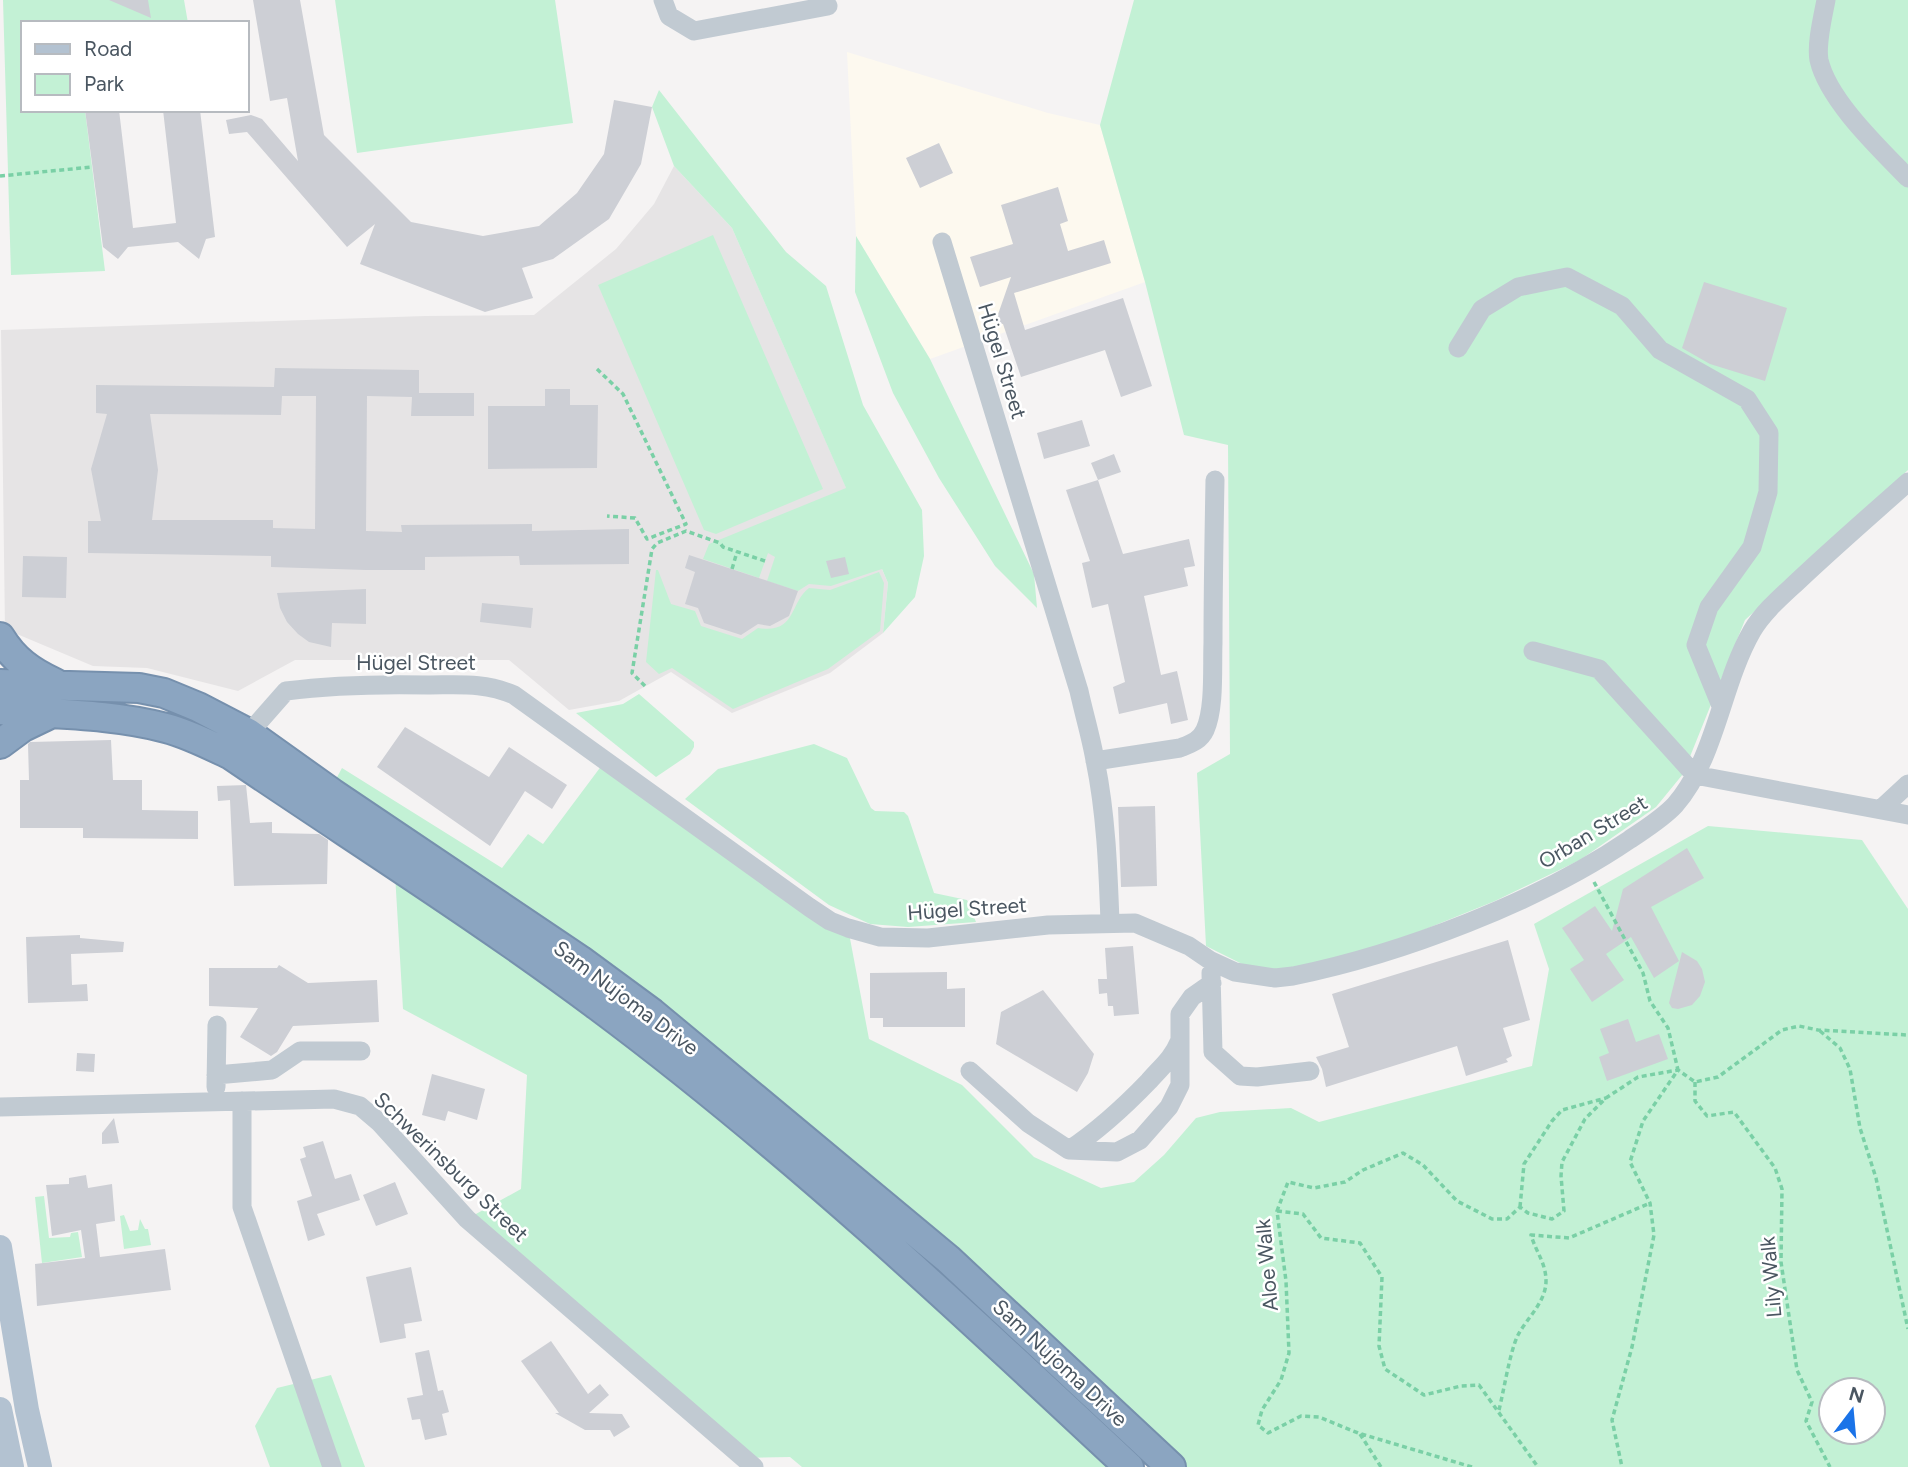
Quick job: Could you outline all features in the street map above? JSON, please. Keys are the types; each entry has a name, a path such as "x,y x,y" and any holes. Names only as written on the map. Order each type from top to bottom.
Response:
{"highway":[{"path":"0,637 18,661 32,672 58,685"},
{"name":"Sam Nujoma Drive","path":"0,684 139,688 198,707 239,744 622,1025 852,1213 960,1309 1129,1467"},
{"name":"Sam Nujoma Drive","path":"0,710 140,723 199,740 239,744 344,801 580,960 652,1013 948,1259 1171,1467"},
{"path":"0,744 23,727 50,714"}],"main road":[{"path":"0,1247 3,1290 40,1467"},
{"path":"0,1409 12,1467"}],"street":[{"path":"663,0 669,16 694,31 828,6"},
{"path":"1826,0 1819,59 1833,93 1881,151 1908,178"},
{"name":"Hügel Street","path":"239,744 286,691 376,684 490,686 513,695 809,907 830,921 848,928 880,937 928,937 1048,925 1110,922 1107,859 1096,761 1075,680 942,242"},
{"path":"1458,348 1482,309 1518,287 1567,277 1622,306 1660,350 1747,399 1769,433 1768,492 1752,547 1709,607 1696,645 1721,706"},
{"path":"1096,761 1180,748 1201,737 1206,729 1210,713 1212,666 1214,480"},
{"name":"Orban Street","path":"1110,922 1135,923 1189,946 1210,961 1236,972 1275,978 1313,972 1439,933 1571,877 1667,813 1677,803 1702,761 1740,654 1753,629 1813,567 1908,482"},
{"path":"1533,651 1600,669 1695,775 1908,815"},
{"path":"1881,809 1908,784"},
{"path":"1210,961 1213,1052 1240,1076 1257,1077 1310,1071"},
{"path":"970,1071 1028,1123 1069,1150 1118,1152 1140,1140 1169,1107 1180,1085 1180,1014 1192,997 1212,983"},
{"path":"215,1102 217,1025"},
{"path":"1069,1150 1103,1126 1172,1059 1181,1037"},
{"path":"216,1075 272,1070 295,1052 304,1050 361,1051"},
{"name":"Schwerinsburg Street","path":"0,1107 334,1098 360,1106 380,1123 467,1219 754,1467"},
{"path":"242,1101 242,1207 332,1467"}],"path":[{"path":"0,176 92,167"},
{"path":"597,369 623,394 686,524 647,539 635,519 607,516"},
{"path":"645,686 632,673 652,549 657,543 686,531 765,561"},
{"path":"732,569 737,552"},
{"path":"1586,868 1643,973 1650,1001 1668,1028 1678,1070 1695,1082 1718,1077 1782,1030 1799,1026 1818,1030 1908,1035"},
{"path":"1818,1030 1840,1048 1850,1069 1860,1128 1876,1178 1908,1329"},
{"path":"1606,1098 1562,1110 1552,1121 1524,1164 1520,1207 1528,1213 1552,1219 1564,1211 1562,1162 1585,1119 1606,1098 1637,1077 1678,1070"},
{"path":"1622,1467 1612,1420 1632,1347 1654,1235 1650,1203 1630,1162 1643,1121 1678,1070"},
{"name":"Lily Walk","path":"1695,1082 1695,1101 1707,1116 1734,1112 1775,1168 1782,1189 1781,1262 1797,1370 1812,1402 1806,1421 1830,1467"},
{"name":"Aloe Walk","path":"1472,1467 1358,1433 1319,1417 1301,1416 1268,1433 1258,1425 1262,1410 1281,1380 1289,1353 1286,1280 1277,1212 1288,1182 1314,1188 1345,1182 1363,1170 1403,1153 1423,1165 1457,1202 1492,1219 1507,1219 1520,1207"},
{"path":"1499,1410 1518,1335 1533,1315 1546,1285 1545,1264 1536,1251 1531,1235 1569,1238 1650,1203"},
{"path":"1277,1212 1303,1214 1321,1238 1360,1243 1381,1277 1379,1346 1385,1369 1424,1395 1461,1386 1479,1385 1538,1467"},
{"path":"1358,1433 1381,1467"}],"shaded area":[{"path":"847,52 1048,113 1100,125 1145,282 930,359 856,236"},
{"path":"674,166 732,228 888,583 883,633 830,673 732,713 671,672 619,701 569,710 509,660 295,660 238,691 147,668 93,666 5,629 1,330 534,315 616,249 654,204"}],"green space":[{"path":"3,0 184,0 188,21 21,21 21,112 85,112 105,271 11,275"},
{"path":"335,0 555,0 573,123 357,153"},
{"path":"1134,0 1908,0 1908,470 1745,620 1683,774 1656,807 1580,860 1495,901 1411,935 1331,961 1274,971 1244,965 1206,946 1197,773 1230,754 1228,445 1184,435 1145,282 1100,125"},
{"path":"659,90 786,252 826,286 863,405 922,510 924,556 915,597 883,633 888,583 882,569 831,586 809,584 798,591 767,581 775,557 768,553 759,578 703,559 709,544 846,488 732,228 674,166 652,107"},
{"path":"713,235 823,489 716,534 704,530 598,285"},
{"path":"856,236 930,359 1034,574 1037,608 995,566 939,478 893,393 855,292"},
{"path":"656,570 671,604 695,611 701,626 742,639 758,628 771,629 786,622 809,588 830,590 879,572 884,583 880,631 828,669 733,709 672,668 659,674 646,662"},
{"path":"639,694 694,742 690,754 656,777 576,713 623,704"},
{"path":"814,744 847,758 871,808 875,811 904,812 908,816 934,893 967,900 976,922 908,927 870,924 829,905 685,799 718,769"},
{"path":"605,761 848,928 869,1039 962,1085 1034,1157 1101,1188 1134,1182 1164,1155 1196,1118 1220,1112 1291,1108 1319,1122 1532,1066 1549,969 1534,924 1708,826 1862,840 1908,909 1908,1467 1187,1467 1092,1373 899,1199 656,1003 335,781 342,768 502,868 528,834 543,844"},
{"path":"395,874 719,1102 1129,1467 802,1467 790,1457 742,1458 467,1219 521,1189 527,1075 403,1009"},
{"path":"44,1196 49,1238 70,1237 71,1233 78,1232 82,1257 42,1263 35,1197"},
{"path":"124,1215 130,1231 138,1230 140,1219 145,1229 148,1229 151,1245 124,1249 120,1216"},
{"path":"331,1375 365,1467 270,1467 255,1426 277,1388"}],"building":[{"path":"109,0 148,0 151,18"},
{"path":"253,0 300,0 324,135 411,222 483,236 539,226 577,193 604,154 614,100 652,107 641,164 609,219 553,259 522,268 533,298 485,312 360,264 375,224 347,247 247,132 229,134 226,120 251,115 262,119 298,161 287,98 270,101"},
{"path":"85,112 119,112 133,228 176,223 163,112 200,112 215,237 206,239 199,259 178,242 128,247 118,259 103,247"},
{"path":"939,143 953,173 920,188 906,158"},
{"path":"1058,187 1068,221 1060,224 1068,251 1104,240 1111,263 1014,293 1025,330 1123,298 1152,386 1121,397 1105,350 1021,377 1003,324 995,323 1011,277 980,287 970,257 1013,244 1001,205"},
{"path":"1704,282 1787,308 1765,381 1710,364 1682,348"},
{"path":"275,368 419,370 419,393 474,393 474,416 411,416 412,397 367,396 366,531 402,532 401,525 532,524 532,531 629,529 629,564 520,565 519,556 425,557 425,570 366,570 271,567 271,556 88,553 88,521 101,521 91,469 107,414 96,413 96,385 274,387","holes":["282,396 316,396 315,529 273,528 273,520 152,520 158,470 150,414 281,415"]},
{"path":"545,389 570,389 570,405 598,405 597,468 488,469 488,406 545,406"},
{"path":"1082,420 1090,446 1044,459 1037,433"},
{"path":"1114,454 1121,472 1098,480 1091,463"},
{"path":"1098,480 1123,554 1189,539 1195,566 1184,568 1188,586 1144,596 1161,675 1177,671 1188,720 1171,724 1167,703 1119,714 1113,687 1125,682 1108,604 1092,608 1082,563 1090,561 1066,490"},
{"path":"689,555 798,591 789,616 770,626 758,624 741,635 704,623 698,608 685,604 695,572 685,568"},
{"path":"23,556 67,557 66,598 22,597"},
{"path":"845,557 849,574 831,578 826,561"},
{"path":"366,589 366,624 332,623 331,647 309,642 298,634 287,622 277,593"},
{"path":"482,603 533,608 531,628 480,622"},
{"path":"405,727 489,777 509,747 567,785 552,809 525,791 490,846 377,767"},
{"path":"111,740 113,780 142,780 142,810 198,811 198,839 83,838 83,828 20,828 20,780 29,780 30,742"},
{"path":"246,785 250,823 272,822 272,833 319,834 328,840 327,884 234,886 230,800 218,801 217,786"},
{"path":"1155,806 1157,886 1121,887 1118,807"},
{"path":"1687,848 1704,878 1651,907 1679,961 1654,978 1631,937 1606,954 1624,980 1592,1002 1570,969 1584,960 1562,928 1595,906 1612,931 1623,889"},
{"path":"80,935 80,938 124,942 123,952 71,954 72,985 87,984 88,1001 28,1003 26,937"},
{"path":"1508,940 1530,1020 1503,1028 1512,1056 1506,1059 1508,1062 1466,1076 1457,1046 1326,1087 1316,1057 1349,1047 1332,994"},
{"path":"1133,946 1139,1014 1114,1016 1113,1006 1108,1006 1107,993 1099,994 1098,979 1107,979 1105,948"},
{"path":"1682,952 1697,961 1705,982 1700,996 1692,1005 1678,1009 1672,1008 1669,1003"},
{"path":"279,965 308,983 377,980 379,1022 293,1026 277,1052 271,1056 240,1037 258,1008 209,1006 209,968 277,968"},
{"path":"947,972 947,989 965,988 965,1027 883,1027 883,1018 870,1018 870,973"},
{"path":"1043,990 1094,1054 1088,1073 1077,1092 996,1044 1001,1012"},
{"path":"1628,1019 1636,1042 1659,1034 1668,1059 1607,1081 1599,1057 1609,1053 1600,1029"},
{"path":"77,1053 95,1054 94,1072 76,1071"},
{"path":"432,1074 485,1089 477,1120 448,1111 445,1121 422,1115"},
{"path":"114,1118 119,1143 102,1144 102,1133"},
{"path":"323,1141 335,1179 351,1174 360,1200 317,1214 325,1235 308,1241 297,1201 312,1196 300,1159 306,1157 303,1147"},
{"path":"86,1175 88,1188 112,1184 115,1221 96,1224 100,1257 165,1249 171,1290 37,1306 35,1264 85,1258 81,1230 52,1236 46,1185 69,1184 69,1178"},
{"path":"395,1182 408,1214 376,1226 363,1195"},
{"path":"411,1267 422,1321 404,1324 406,1338 380,1343 366,1277"},
{"path":"551,1341 588,1394 600,1384 609,1395 589,1413 622,1414 630,1427 614,1437 610,1430 585,1430 555,1413 559,1413 521,1361"},
{"path":"429,1350 438,1391 443,1390 449,1412 442,1414 447,1435 425,1440 420,1419 412,1420 407,1398 423,1395 415,1353"}]}
